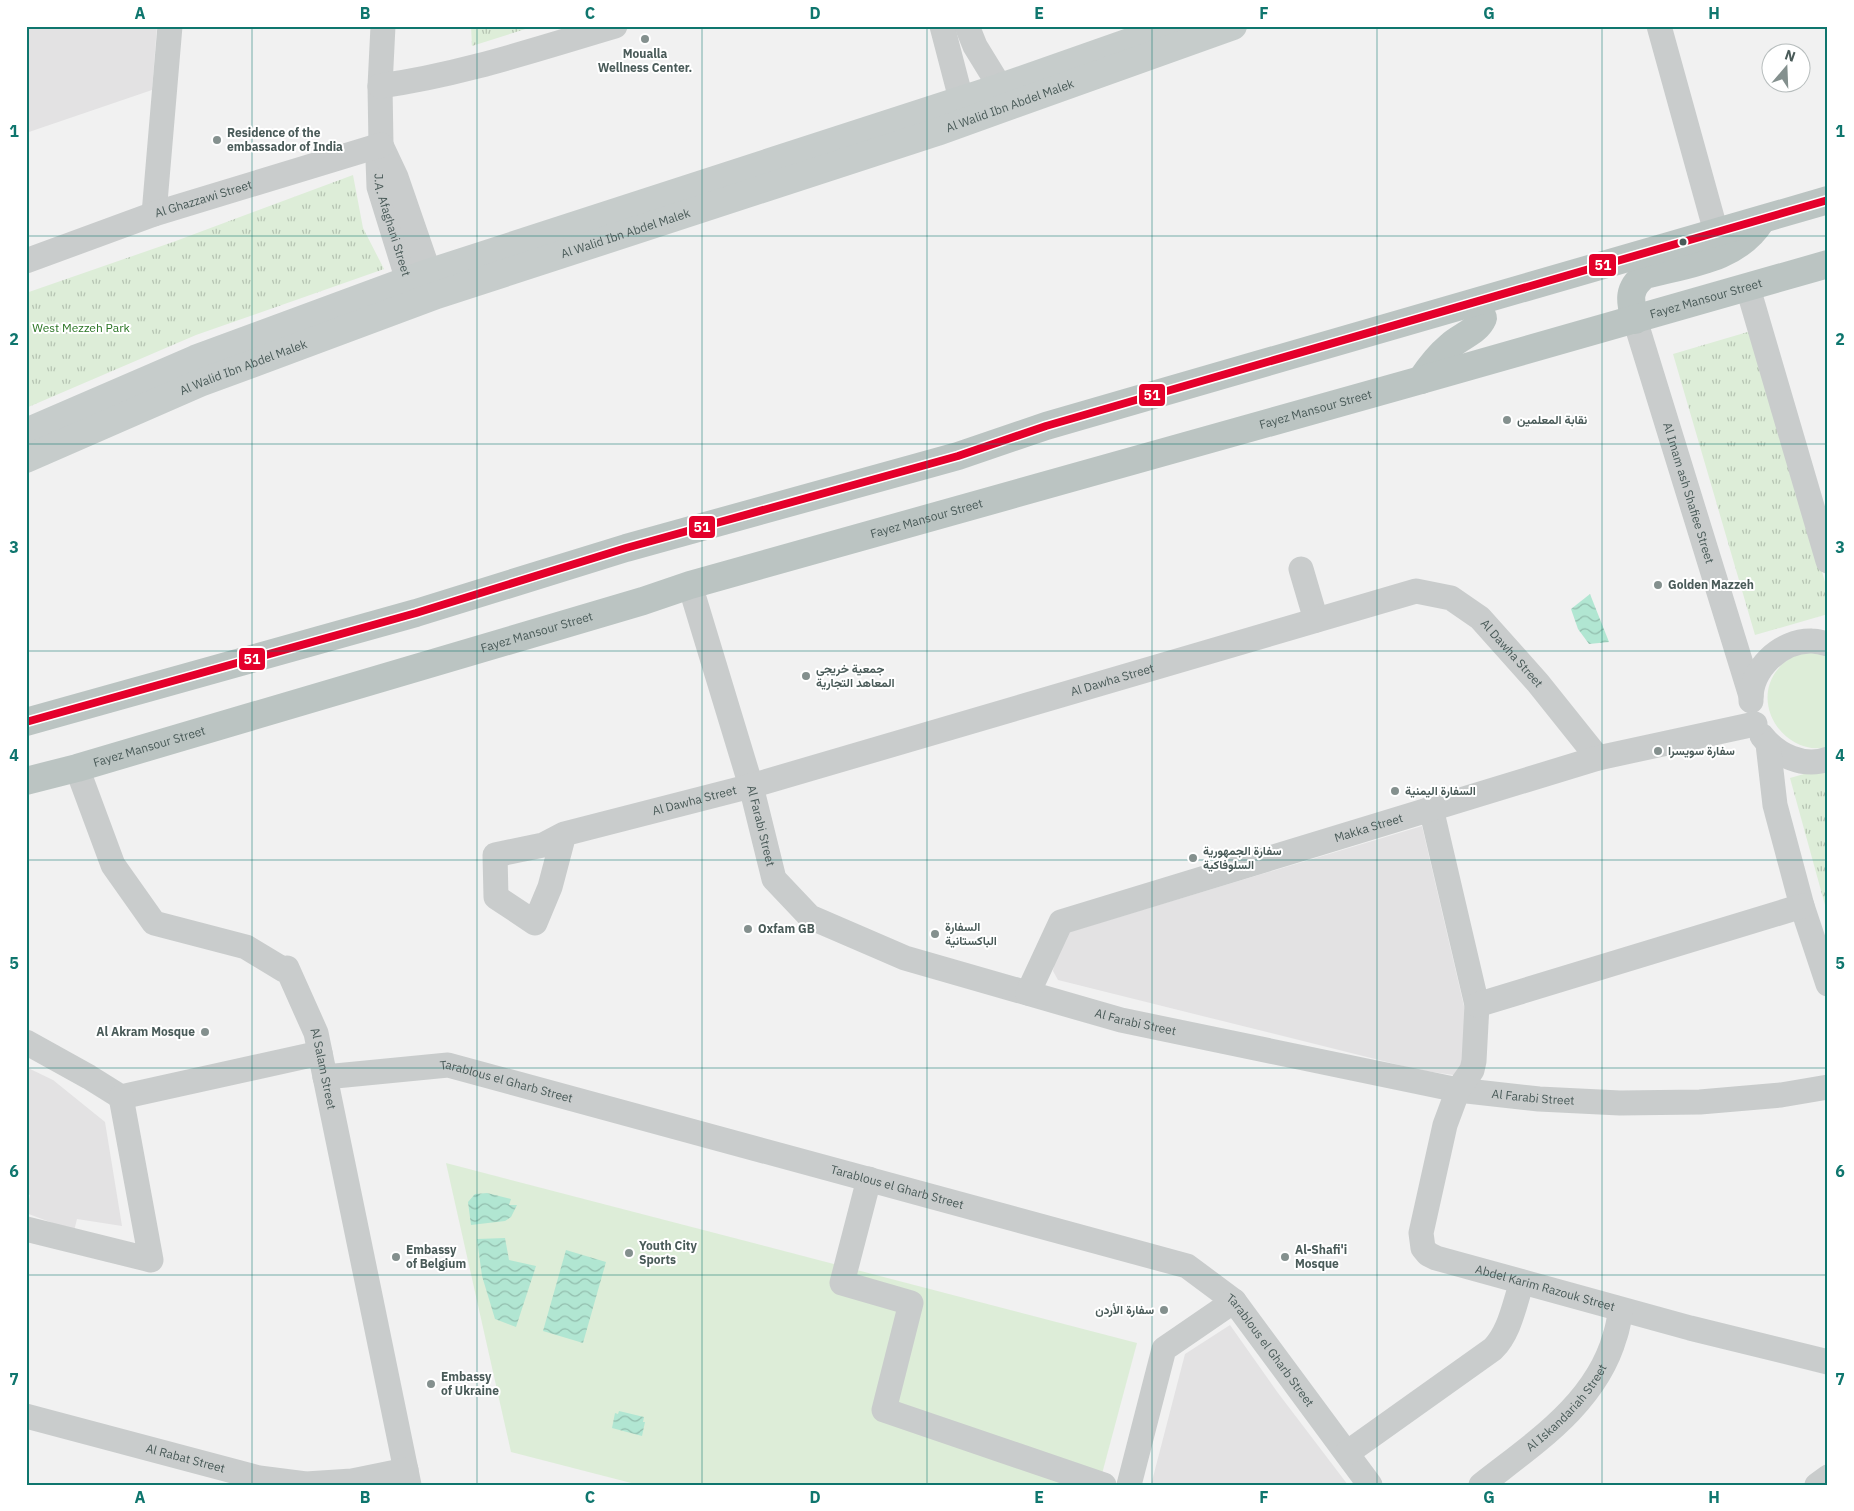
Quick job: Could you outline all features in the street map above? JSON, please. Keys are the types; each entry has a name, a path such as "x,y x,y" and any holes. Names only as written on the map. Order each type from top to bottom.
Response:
{"highway":[{"path":"26,722 416,613 626,548 958,456 1046,426 1828,200"},
{"path":"1635,320 1631,296 1638,281 1645,275 1724,253 1744,241 1762,219"},
{"name":"Fayez Mansour Street","path":"26,781 77,768 643,601 690,585 1635,320 1828,264"},
{"path":"1422,380 1439,356 1450,346 1480,326 1483,318 1481,312 1479,308 1471,304"}],"main road":[{"name":"Al Walid Ibn Abdel Malek","path":"1006,96 1174,26"},
{"name":"Al Walid Ibn Abdel Malek","path":"26,432 195,359 422,288 1006,96 1233,26"},
{"name":"Al Walid Ibn Abdel Malek","path":"26,459 422,288"}],"street":[{"path":"154,214 170,26"},
{"name":"J.A. Afaghani Street","path":"383,26 380,86 381,145 396,177 422,288"},
{"path":"380,86 449,74 614,26"},
{"path":"942,26 964,111"},
{"path":"967,26 975,46 1006,96"},
{"path":"1659,26 1716,232"},
{"name":"Al Ghazzawi Street","path":"26,261 154,214 381,145"},
{"path":"1748,288 1828,561"},
{"name":"Al Imam ash Shafiee Street","path":"1635,320 1751,696"},
{"path":"1301,569 1316,620"},
{"name":"Al Farabi Street","path":"690,585 751,786 774,879 810,917 905,958 1121,1020 1458,1090 1539,1100 1620,1103 1700,1102 1781,1095 1828,1087"},
{"name":"Al Dawha Street","path":"564,834 751,786 1416,591 1451,598 1480,618 1538,683 1598,758"},
{"path":"1828,644 1812,641 1789,645 1770,656 1757,674 1751,696 1751,710 1762,734 1775,805 1802,906 1828,984"},
{"path":"1762,734 1784,755 1803,761 1822,761 1828,759"},
{"name":"Makka Street","path":"1028,993 1061,922 1598,758 1762,734"},
{"name":"Al Salam Street","path":"77,768 113,866 154,923 246,948 284,970 288,968 316,1033 407,1477"},
{"name":"Abdel Karim Razouk Street","path":"1431,808 1477,1005 1474,1061 1472,1070 1458,1090 1440,1144 1428,1210 1421,1233 1423,1248 1428,1254 1436,1258 1620,1310 1828,1362"},
{"path":"1477,1005 1802,906"},
{"path":"26,1042 89,1077 120,1098 151,1260 26,1228"},
{"path":"120,1098 320,1053"},
{"name":"Tarablous el Gharb Street","path":"325,1077 448,1065 1187,1266 1234,1301 1370,1485"},
{"path":"868,1179 842,1283 911,1303 884,1410 1104,1485"},
{"path":"1347,1453 1493,1349 1502,1340 1522,1282"},
{"path":"1129,1485 1164,1349 1234,1301"},
{"name":"Al Iskandariah Street","path":"1481,1485 1556,1426 1585,1394 1607,1357 1615,1336 1620,1310"},
{"name":"Al Rabat Street","path":"26,1416 259,1478 306,1484 407,1477"},
{"path":"1817,1485 1828,1477"}],"shaded area":[{"path":"26,26 157,26 152,90 26,133"},
{"path":"1422,826 1474,1049 1460,1076 1419,1070 1058,980 1053,971 1055,960 1069,932"},
{"path":"26,1067 53,1080 105,1122 122,1226 77,1219 74,1231 26,1213 30,1195 26,1194"},
{"path":"1230,1325 1278,1393 1348,1485 1151,1485 1185,1354"}],"green space":[{"path":"471,26 535,26 472,46"},
{"name":"West Mezzeh Park","path":"353,175 363,228 384,269 196,335 26,408 26,293 173,242"},
{"path":"1751,331 1828,592 1828,614 1755,635 1673,354"},
{"path":"1804,652 1828,652 1828,747 1812,748 1798,744 1786,736 1776,725 1770,712 1768,697 1770,683 1784,663"},
{"path":"1828,767 1828,916 1790,778"},
{"name":"Youth City Sports","path":"446,1163 1137,1343 1099,1485 639,1485 511,1452"}],"water":[{"path":"1590,594 1609,642 1589,644 1578,629 1571,609"},
{"path":"487,1193 511,1199 509,1205 517,1205 511,1217 505,1221 471,1225 468,1202 475,1194"},
{"path":"505,1238 509,1260 536,1266 516,1327 495,1319 482,1276 477,1239"},
{"path":"566,1250 606,1262 583,1343 543,1331"},
{"path":"619,1411 644,1417 643,1422 645,1422 642,1436 612,1428 615,1413 618,1414"}],"transit line":[{"name":"51","path":"26,722 416,613 626,548 958,456 1046,426 1828,200"}],"place":[{"name":"Moualla Wellness Center.","path":"645,39"},
{"name":"Residence of the embassador of India","path":"217,140"},
{"name":"نقابة المعلمين","path":"1507,420"},
{"name":"Golden Mazzeh","path":"1658,585"},
{"name":"جمعية خريجي المعاهد التجارية","path":"806,676"},
{"name":"سفارة سويسرا","path":"1658,751"},
{"name":"السفارة اليمنية","path":"1395,791"},
{"name":"سفارة الجمهورية السلوفاكية","path":"1193,858"},
{"name":"Oxfam GB","path":"748,929"},
{"name":"السفارة الباكستانية","path":"935,934"},
{"name":"Al Akram Mosque","path":"205,1032"},
{"name":"Youth City Sports","path":"629,1253"},
{"name":"Embassy of Belgium","path":"396,1257"},
{"name":"Al-Shafi'i Mosque","path":"1285,1257"},
{"name":"سفارة الأردن","path":"1164,1310"},
{"name":"Embassy of Ukraine","path":"431,1384"}]}
